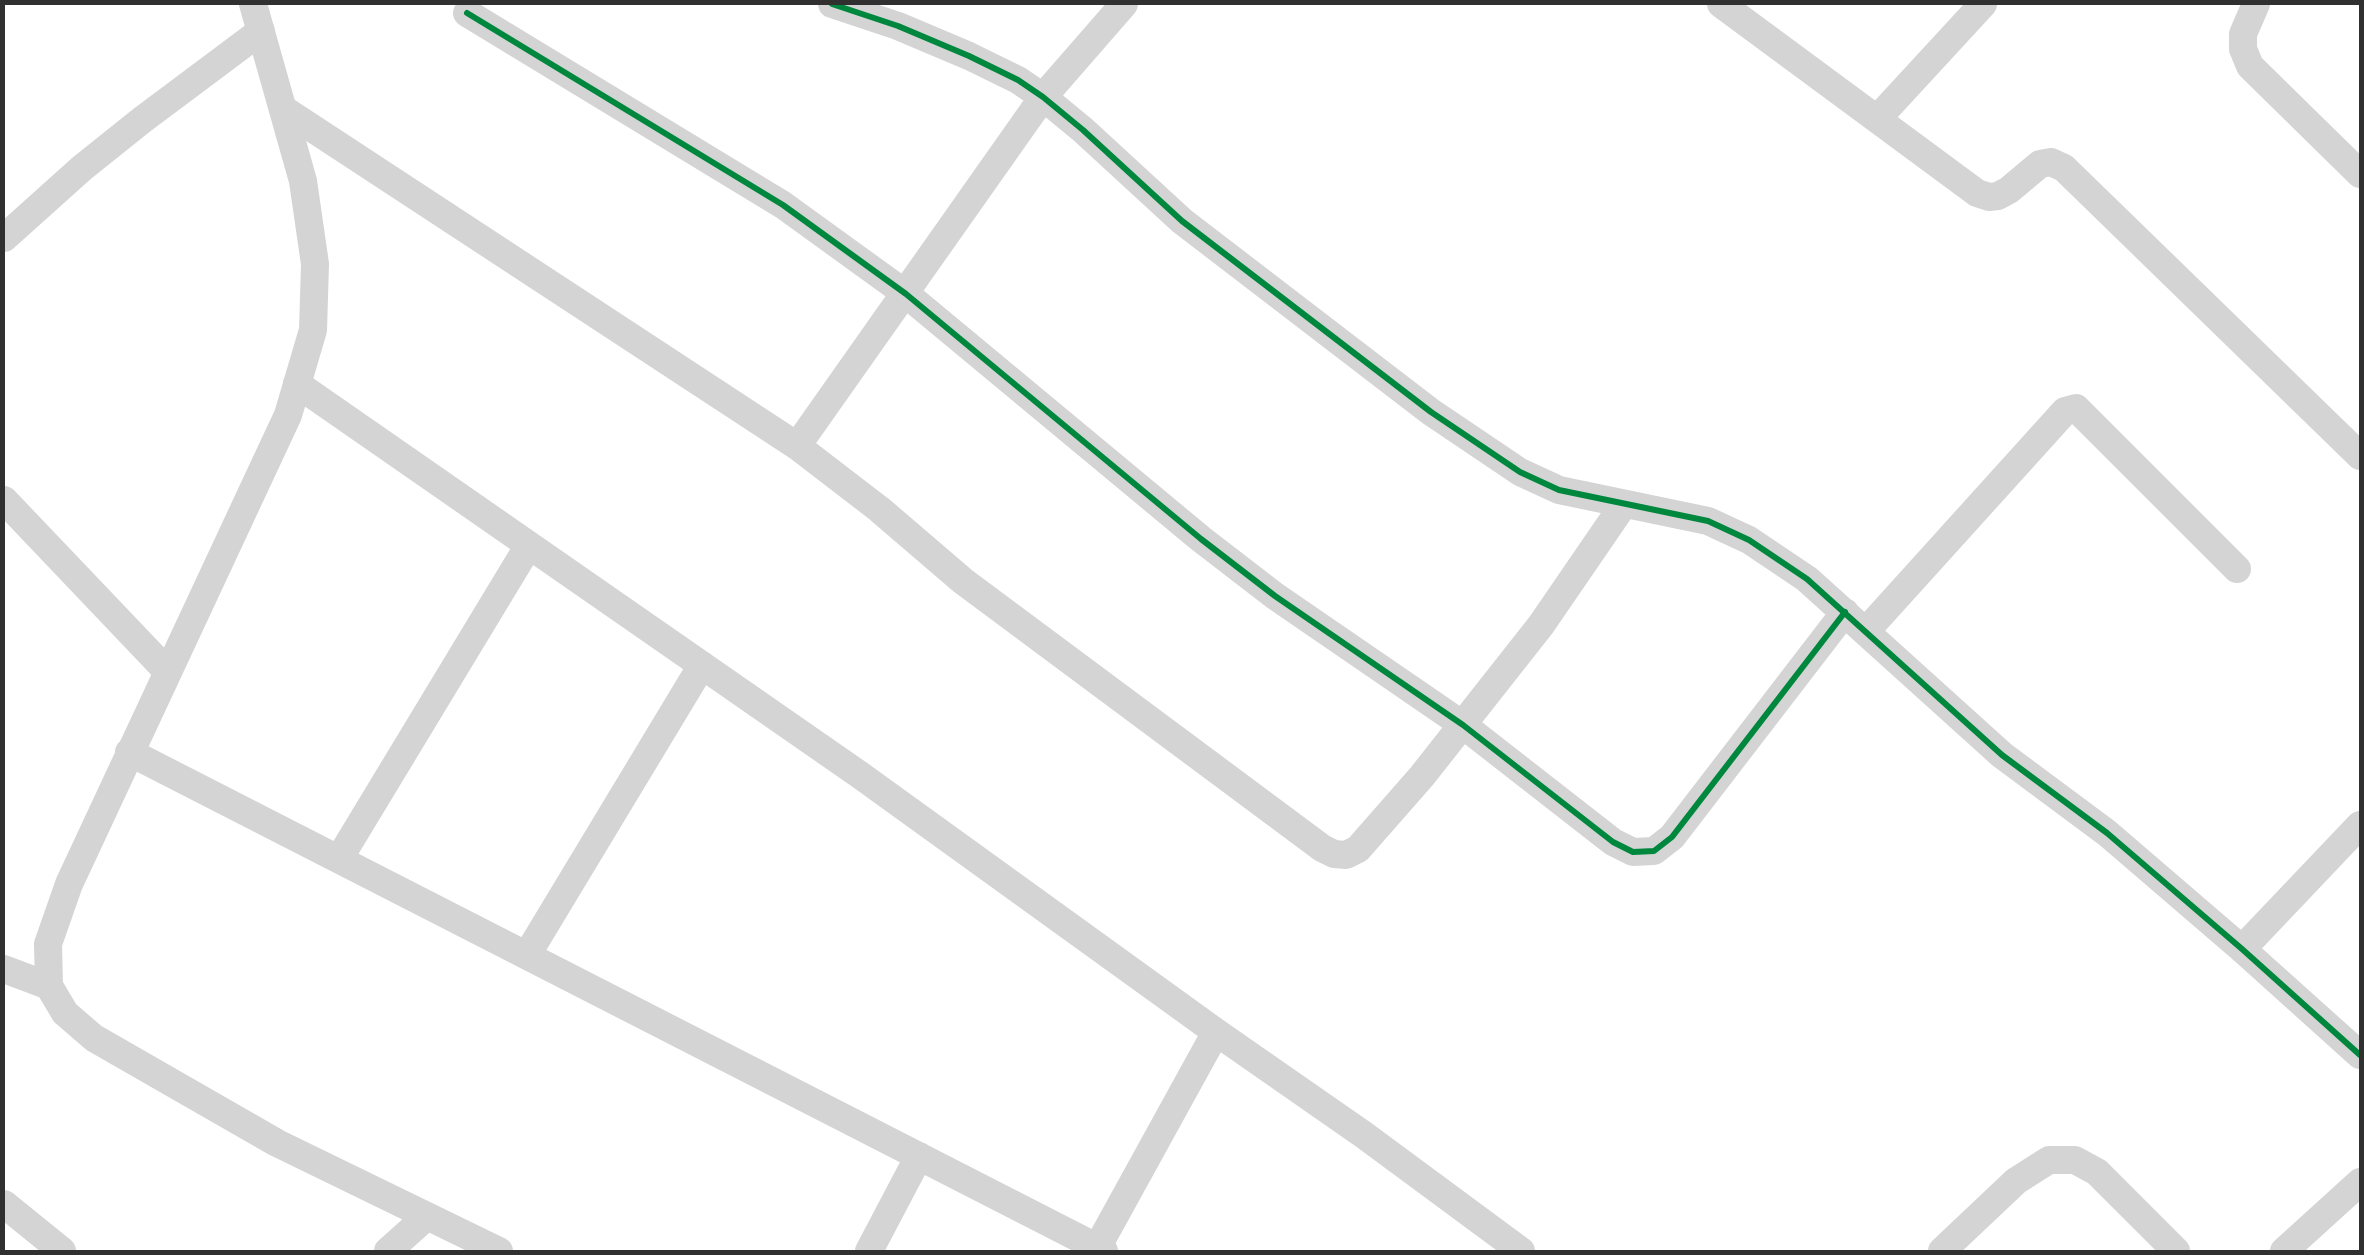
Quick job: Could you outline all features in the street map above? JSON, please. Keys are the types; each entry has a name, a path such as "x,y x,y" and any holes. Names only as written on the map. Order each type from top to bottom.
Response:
{"street":[{"path":"253,4 303,181 315,264 313,330 288,415 129,752 63,901 48,944 49,986 65,1013 94,1038 277,1142 426,1217 500,1251"},
{"path":"832,4 898,26 969,56 1018,80 1043,97 1083,130 1182,221 1431,412 1520,472 1559,490 1708,521 1749,540 1807,579 2002,755 2107,833 2242,949 2360,1055"},
{"path":"797,446 906,294 1043,97 1124,4"},
{"path":"1721,4 1977,193 1989,197 2009,190 2040,164 2051,162 2064,168 2360,456"},
{"path":"1877,119 1983,4"},
{"path":"2256,4 2243,34 2243,49 2250,66 2360,174"},
{"path":"467,14 783,205 906,294 1201,539 1260,585 1463,724 1613,842 1633,852 1654,851 1672,837 1845,612"},
{"path":"4,238 90,162 142,120 261,31"},
{"path":"283,108 797,446 879,509 963,581 1322,848 1334,854 1346,856 1358,849 1422,776 1541,625 1624,504"},
{"path":"297,384 868,781 1216,1032 1364,1135 1521,1251"},
{"path":"1866,631 2065,411 2076,408 2237,569"},
{"path":"4,500 167,671"},
{"path":"339,859 529,544"},
{"path":"527,955 702,665"},
{"path":"129,752 1100,1250 1216,1032"},
{"path":"2242,949 2360,825"},
{"path":"4,969 49,986"},
{"path":"869,1251 919,1156"},
{"path":"1942,1251 2016,1181 2049,1160 2074,1160 2097,1172 2176,1251"},
{"path":"2299,1246 2360,1182"},
{"path":"4,1204 62,1251"},
{"path":"388,1251 426,1217"}],"cycle path":[{"path":"832,4 898,26 969,56 1018,80 1043,97 1083,130 1182,221 1431,412 1520,472 1559,490 1708,521 1749,540 1807,579 2002,755 2107,833 2242,949 2360,1055"},
{"path":"467,13 783,205 906,294 1201,539 1275,596 1463,725 1613,842 1633,852 1654,851 1672,837 1845,612"}]}
